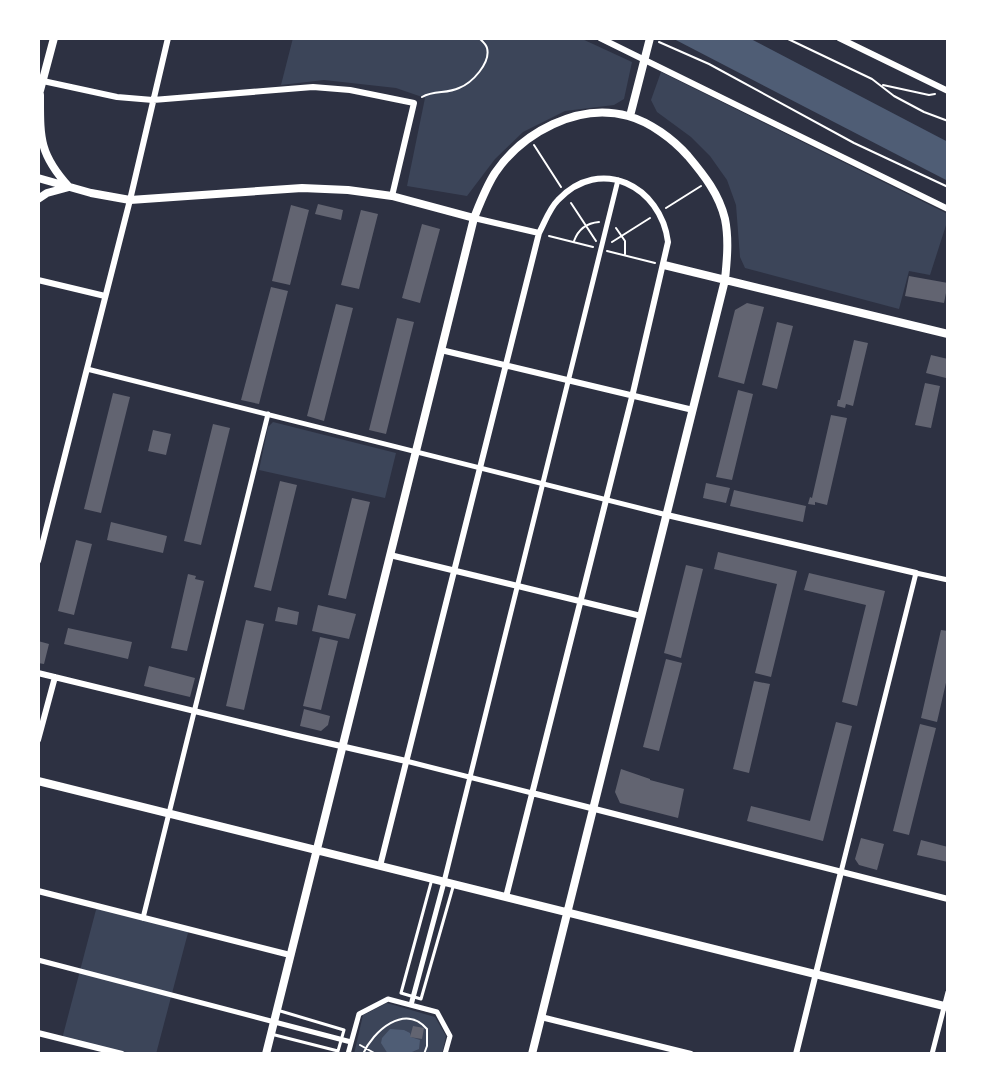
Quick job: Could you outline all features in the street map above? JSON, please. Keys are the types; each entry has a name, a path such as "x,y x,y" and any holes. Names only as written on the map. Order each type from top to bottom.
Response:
{"street":[{"path":"54,38 39,97 40,136 50,165 69,187"},
{"path":"38,561 168,38"},
{"path":"600,38 645,57 948,209"},
{"path":"630,116 650,38"},
{"path":"839,38 854,42 948,91"},
{"path":"43,81 117,97 153,100 313,87 386,96 414,103 392,196"},
{"path":"266,1054 474,218 496,172 508,156 529,138 559,122 598,113 630,116 657,130 678,144 709,181 725,219 725,280 532,1054"},
{"path":"38,178 130,200 302,188 348,190 392,196 539,233"},
{"path":"380,866 539,233 555,202 572,188 593,180 618,180 645,194 659,212 667,229 668,242 506,897"},
{"path":"411,1005 618,180"},
{"path":"38,199 69,187"},
{"path":"664,265 948,334"},
{"path":"38,280 105,296"},
{"path":"441,350 693,410"},
{"path":"87,369 667,515 948,580"},
{"path":"143,918 268,414"},
{"path":"38,514 49,517"},
{"path":"390,555 641,616"},
{"path":"796,1054 916,573"},
{"path":"38,673 406,761 948,899"},
{"path":"38,740 55,677"},
{"path":"38,781 946,1007"},
{"path":"38,891 290,955"},
{"path":"38,960 351,1042"},
{"path":"932,1054 948,992"},
{"path":"348,1054 359,1014 388,999 437,1012 450,1036 445,1054"},
{"path":"541,1017 691,1054"},
{"path":"38,1033 122,1054"}],"lane":[{"path":"432,879 401,993 421,999 454,884"},
{"path":"271,1034 338,1051 344,1030 277,1010"}],"path":[{"path":"414,103 425,95 457,89 469,82 483,66 487,53 485,44 479,38"},
{"path":"650,38 709,64 854,143 948,187"},
{"path":"786,38 872,79 894,96 924,112 948,121"},
{"path":"879,84 929,95 938,94"},
{"path":"363,1054 375,1034 390,1022 407,1017 421,1021 427,1029 424,1054"},
{"path":"351,1042 376,1054"}],"shaded area":[{"path":"293,38 580,38 632,62 624,99 614,105 565,111 523,132 495,159 467,196 407,186 425,98 396,88 324,80 281,85"},
{"path":"672,38 749,38 948,142 948,181"},
{"path":"661,72 948,214 930,275 909,271 899,309 745,268 740,257 736,205 727,180 710,156 691,137 657,112 651,100"},
{"path":"273,422 396,453 385,498 259,470 268,427"},
{"path":"97,906 189,929 156,1054 122,1054 62,1039"},
{"path":"387,1003 435,1017 446,1036 442,1054 354,1054 363,1015"},
{"path":"390,1029 410,1033 411,1037 420,1040 419,1049 407,1054 388,1054 381,1043"}],"building":[{"path":"318,204 343,210 341,220 315,214"},
{"path":"291,205 309,210 290,285 272,281"},
{"path":"361,210 378,214 359,289 341,285"},
{"path":"422,224 440,229 420,303 402,298"},
{"path":"909,276 948,283 944,303 905,296"},
{"path":"271,287 288,291 259,404 241,400"},
{"path":"747,303 764,307 744,384 718,377 735,310"},
{"path":"336,304 353,308 324,421 307,416"},
{"path":"397,318 414,322 386,434 369,430"},
{"path":"777,322 793,326 777,389 762,385"},
{"path":"854,340 868,343 853,406 846,404 845,408 837,406"},
{"path":"931,355 948,359 946,378 926,373"},
{"path":"925,383 940,386 931,428 915,425"},
{"path":"738,390 753,394 732,480 716,477"},
{"path":"113,393 130,397 101,513 84,509"},
{"path":"831,415 847,418 827,505 808,504 812,498"},
{"path":"213,424 230,428 201,545 184,541"},
{"path":"153,430 171,434 166,455 148,451"},
{"path":"280,481 297,485 271,591 254,587"},
{"path":"706,483 730,488 726,503 703,498"},
{"path":"734,490 806,506 803,522 730,506"},
{"path":"352,498 370,502 346,599 328,595"},
{"path":"111,522 167,536 163,553 107,540"},
{"path":"76,540 92,544 74,615 58,611"},
{"path":"718,552 797,571 771,677 755,673 777,584 714,569"},
{"path":"686,565 703,569 681,658 664,653"},
{"path":"809,573 885,591 857,706 842,702 866,605 804,590"},
{"path":"188,574 204,581 187,651 171,648"},
{"path":"318,605 356,614 349,639 312,631"},
{"path":"278,607 299,612 297,625 275,621"},
{"path":"246,620 264,624 244,710 226,706"},
{"path":"68,628 132,642 128,659 64,644"},
{"path":"941,630 948,631 948,674 937,722 921,718"},
{"path":"320,637 338,641 321,710 303,706"},
{"path":"38,641 49,644 44,664 38,663"},
{"path":"666,659 682,663 659,751 643,747"},
{"path":"149,666 195,678 190,697 144,686"},
{"path":"754,681 770,684 749,773 733,769"},
{"path":"304,709 330,716 328,725 321,731 300,726"},
{"path":"836,722 852,726 823,841 747,821 751,806 810,821"},
{"path":"920,724 936,728 909,835 893,831"},
{"path":"621,769 684,789 678,818 620,803 615,792"},
{"path":"861,838 884,844 877,870 859,865 855,859"},
{"path":"921,840 948,847 948,862 917,855"},
{"path":"413,1026 424,1028 422,1039 410,1037"}]}
